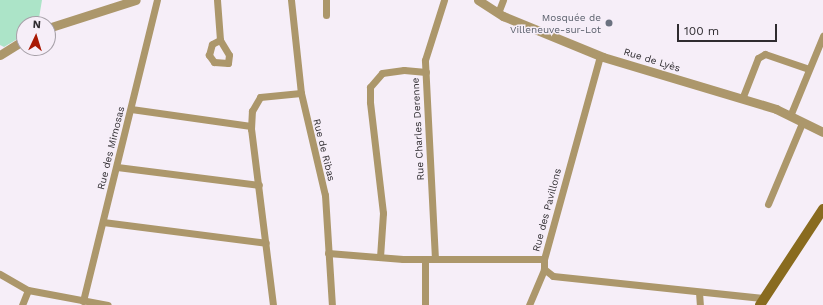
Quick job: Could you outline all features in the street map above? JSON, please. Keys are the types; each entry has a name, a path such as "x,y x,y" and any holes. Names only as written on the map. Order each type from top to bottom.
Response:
{"main road":[{"path":"762,302 823,209"}],"street":[{"path":"56,25 136,0"},
{"name":"Rue des Mimosas","path":"83,301 157,0"},
{"path":"217,0 220,40"},
{"name":"Rue de Ribas","path":"291,0 301,93 325,195 332,305"},
{"path":"326,0 326,15"},
{"name":"Rue Charles Derenne","path":"435,259 425,60 444,0"},
{"name":"Rue de Lyès","path":"478,0 498,13 600,56 776,109 823,132"},
{"path":"498,13 503,0"},
{"path":"790,116 823,36"},
{"path":"0,55 16,45"},
{"path":"742,99 758,58 765,54 810,69"},
{"name":"Rue des Pavillons","path":"544,269 544,259 600,56"},
{"path":"380,258 383,213 370,102 370,87 382,73 404,70 426,72"},
{"path":"272,305 252,126 252,111 260,97 301,93"},
{"path":"131,109 252,126"},
{"path":"768,204 802,122"},
{"path":"117,167 259,185"},
{"path":"103,222 266,243"},
{"path":"328,254 380,258 544,259"},
{"path":"425,259 425,305"},
{"path":"529,305 544,269 553,276 699,292 762,302"},
{"path":"0,274 28,290 74,302 83,301 108,305"},
{"path":"22,305 28,290"},
{"path":"699,292 700,305"}],"green space":[{"path":"0,0 42,0 39,16 16,16 16,40 4,47 0,45"}],"place":[{"name":"Mosquée de Villeneuve-sur-Lot","path":"609,23"}]}
